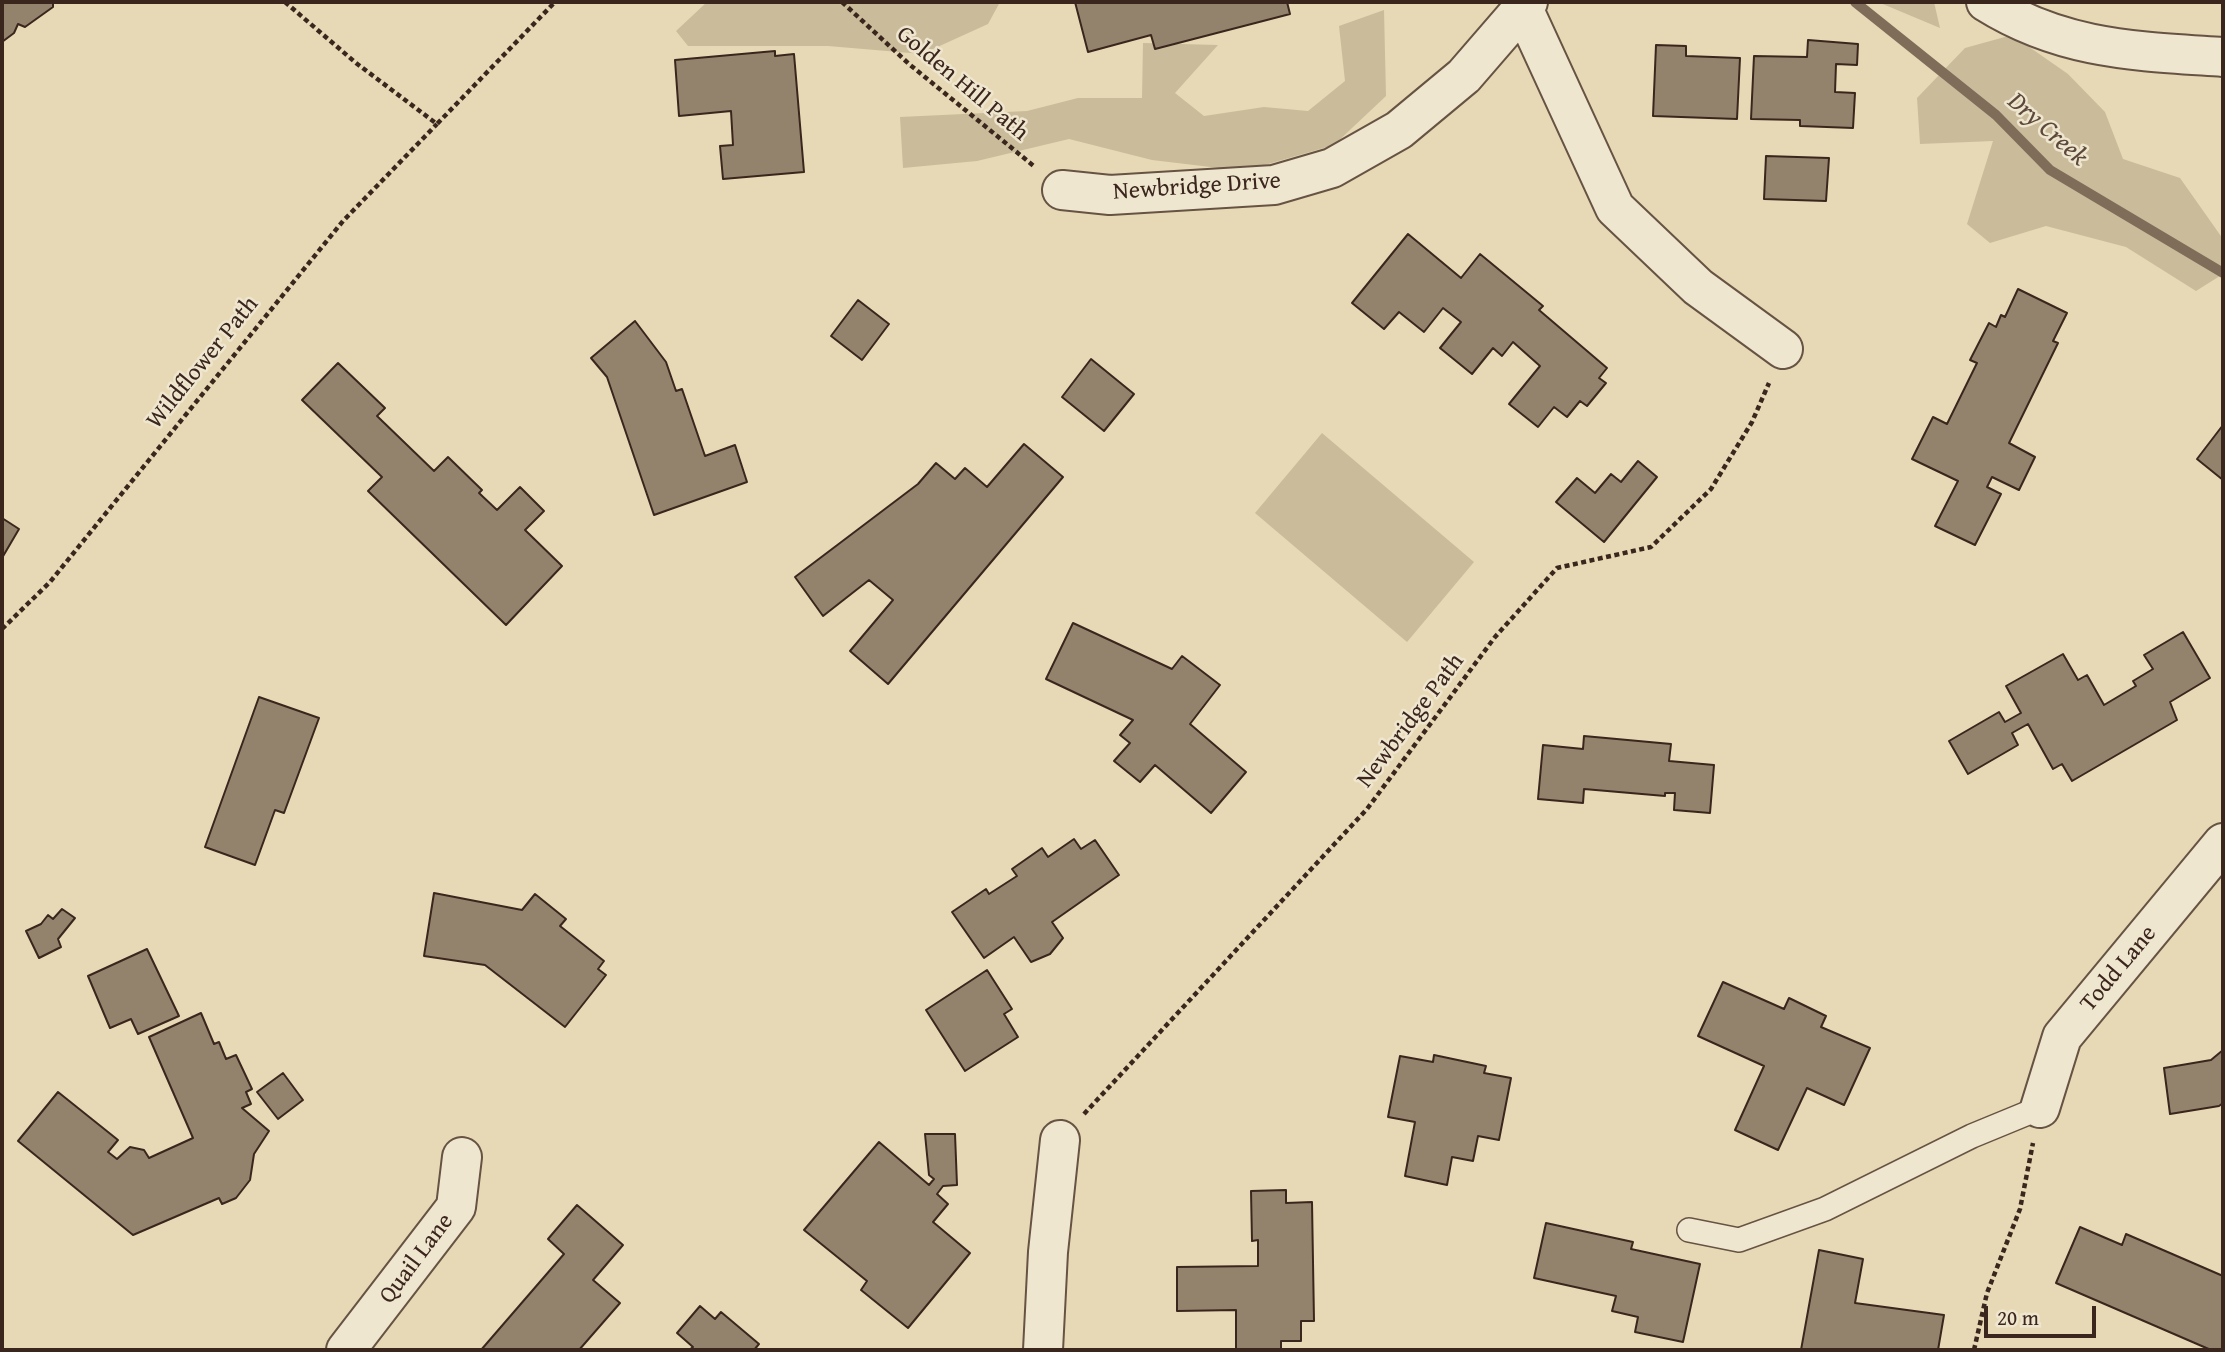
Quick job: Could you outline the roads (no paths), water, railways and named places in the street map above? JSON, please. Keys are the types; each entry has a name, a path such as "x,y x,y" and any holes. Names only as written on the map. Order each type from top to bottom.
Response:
{"street":[{"path":"1986,2 2017,21 2076,42 2138,51 2223,57"},
{"name":"Newbridge Drive","path":"1062,190 1110,195 1275,185 1332,168 1399,130 1464,76 1525,5 1615,208 1698,287 1783,349"},
{"name":"Todd Lane","path":"2040,1108 2062,1037 2223,843"},
{"path":"1044,1350 1048,1252 1060,1140"},
{"name":"Quail Lane","path":"346,1350 456,1207 462,1157"}],"lane":[{"path":"1689,1230 1740,1240 1825,1209 1972,1136 2040,1108"}],"waterway":[{"name":"Dry Creek","path":"1855,2 1996,115 2050,170 2223,273"}]}
